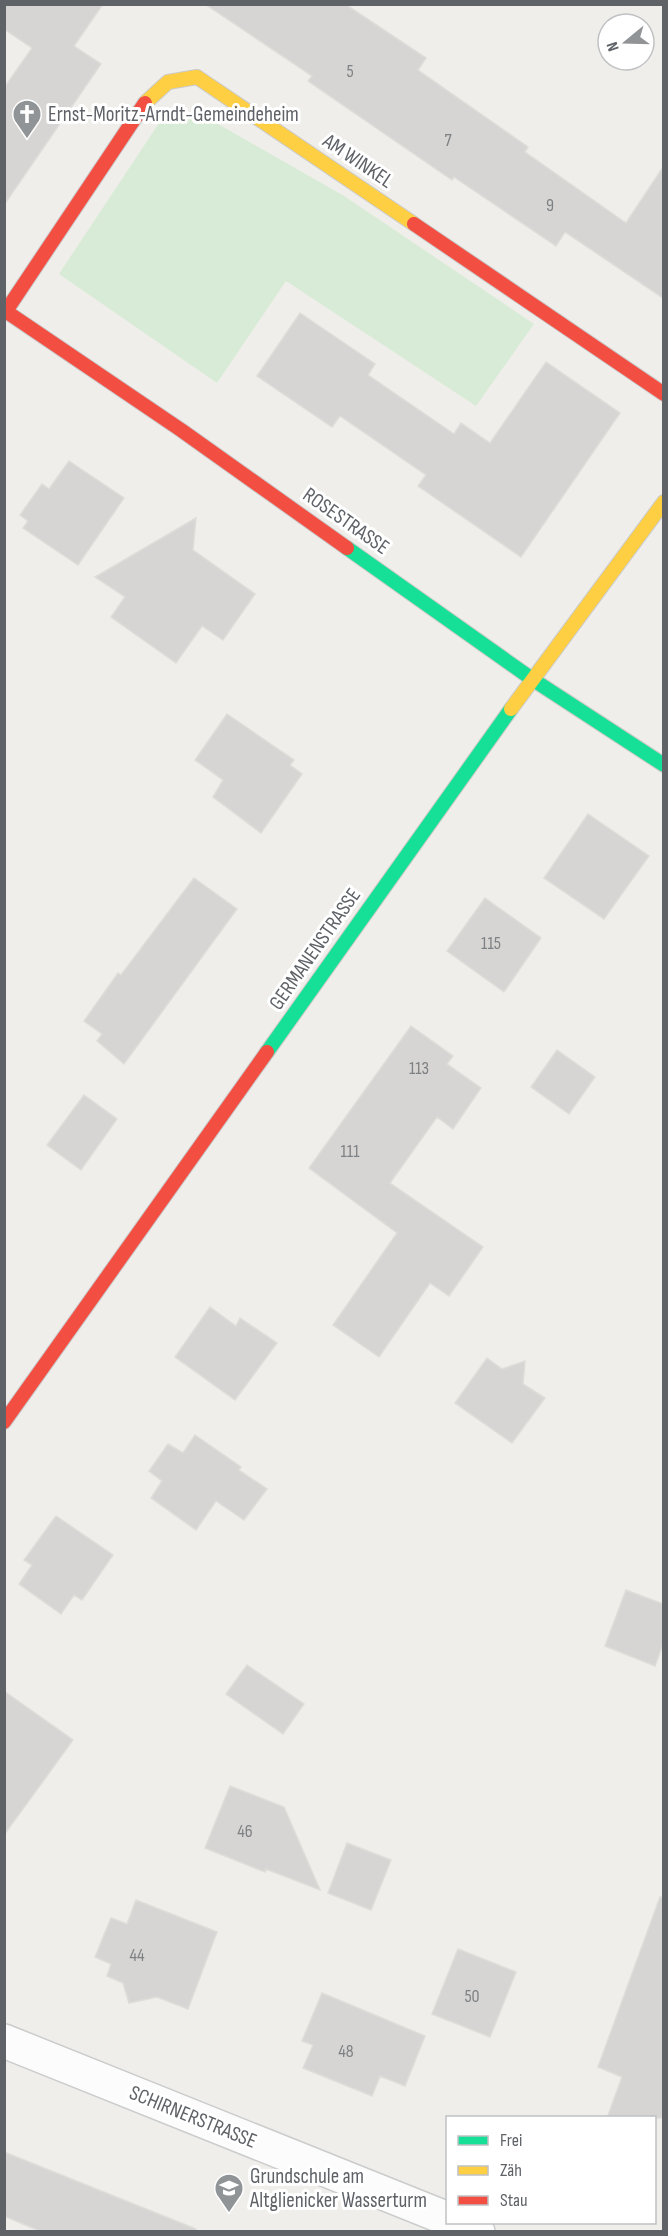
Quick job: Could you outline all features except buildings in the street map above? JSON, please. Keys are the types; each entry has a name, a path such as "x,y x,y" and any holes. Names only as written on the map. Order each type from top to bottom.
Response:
{"street":[{"name":"AM WINKEL","path":"5,310 144,104 168,82 197,77 663,394"},
{"name":"ROSESTRASSE","path":"5,310 171,423 532,679 663,765"},
{"name":"GERMANENSTRASSE","path":"4,1422 532,679 663,502"},
{"name":"SCHIRNERSTRASSE","path":"4,2041 446,2219"},
{"path":"458,2224 478,2232"}],"green space":[{"path":"163,117 211,120 344,196 534,324 476,406 286,281 217,383 59,274"}],"traffic: fast":[{"path":"347,548 532,679 664,765"},
{"path":"267,1052 511,709"}],"traffic: slow":[{"path":"145,103 168,82 197,77 414,224"},
{"path":"511,709 664,502"}],"traffic: jam":[{"path":"6,311 145,103"},
{"path":"414,224 664,394"},
{"path":"4,310 181,430 347,548"},
{"path":"4,1422 267,1052"}],"place":[{"name":"Ernst-Moritz-Arndt-Gemeindeheim","path":"27,140"},
{"name":"Grundschule am Altglienicker Wasserturm","path":"229,2214"}]}
